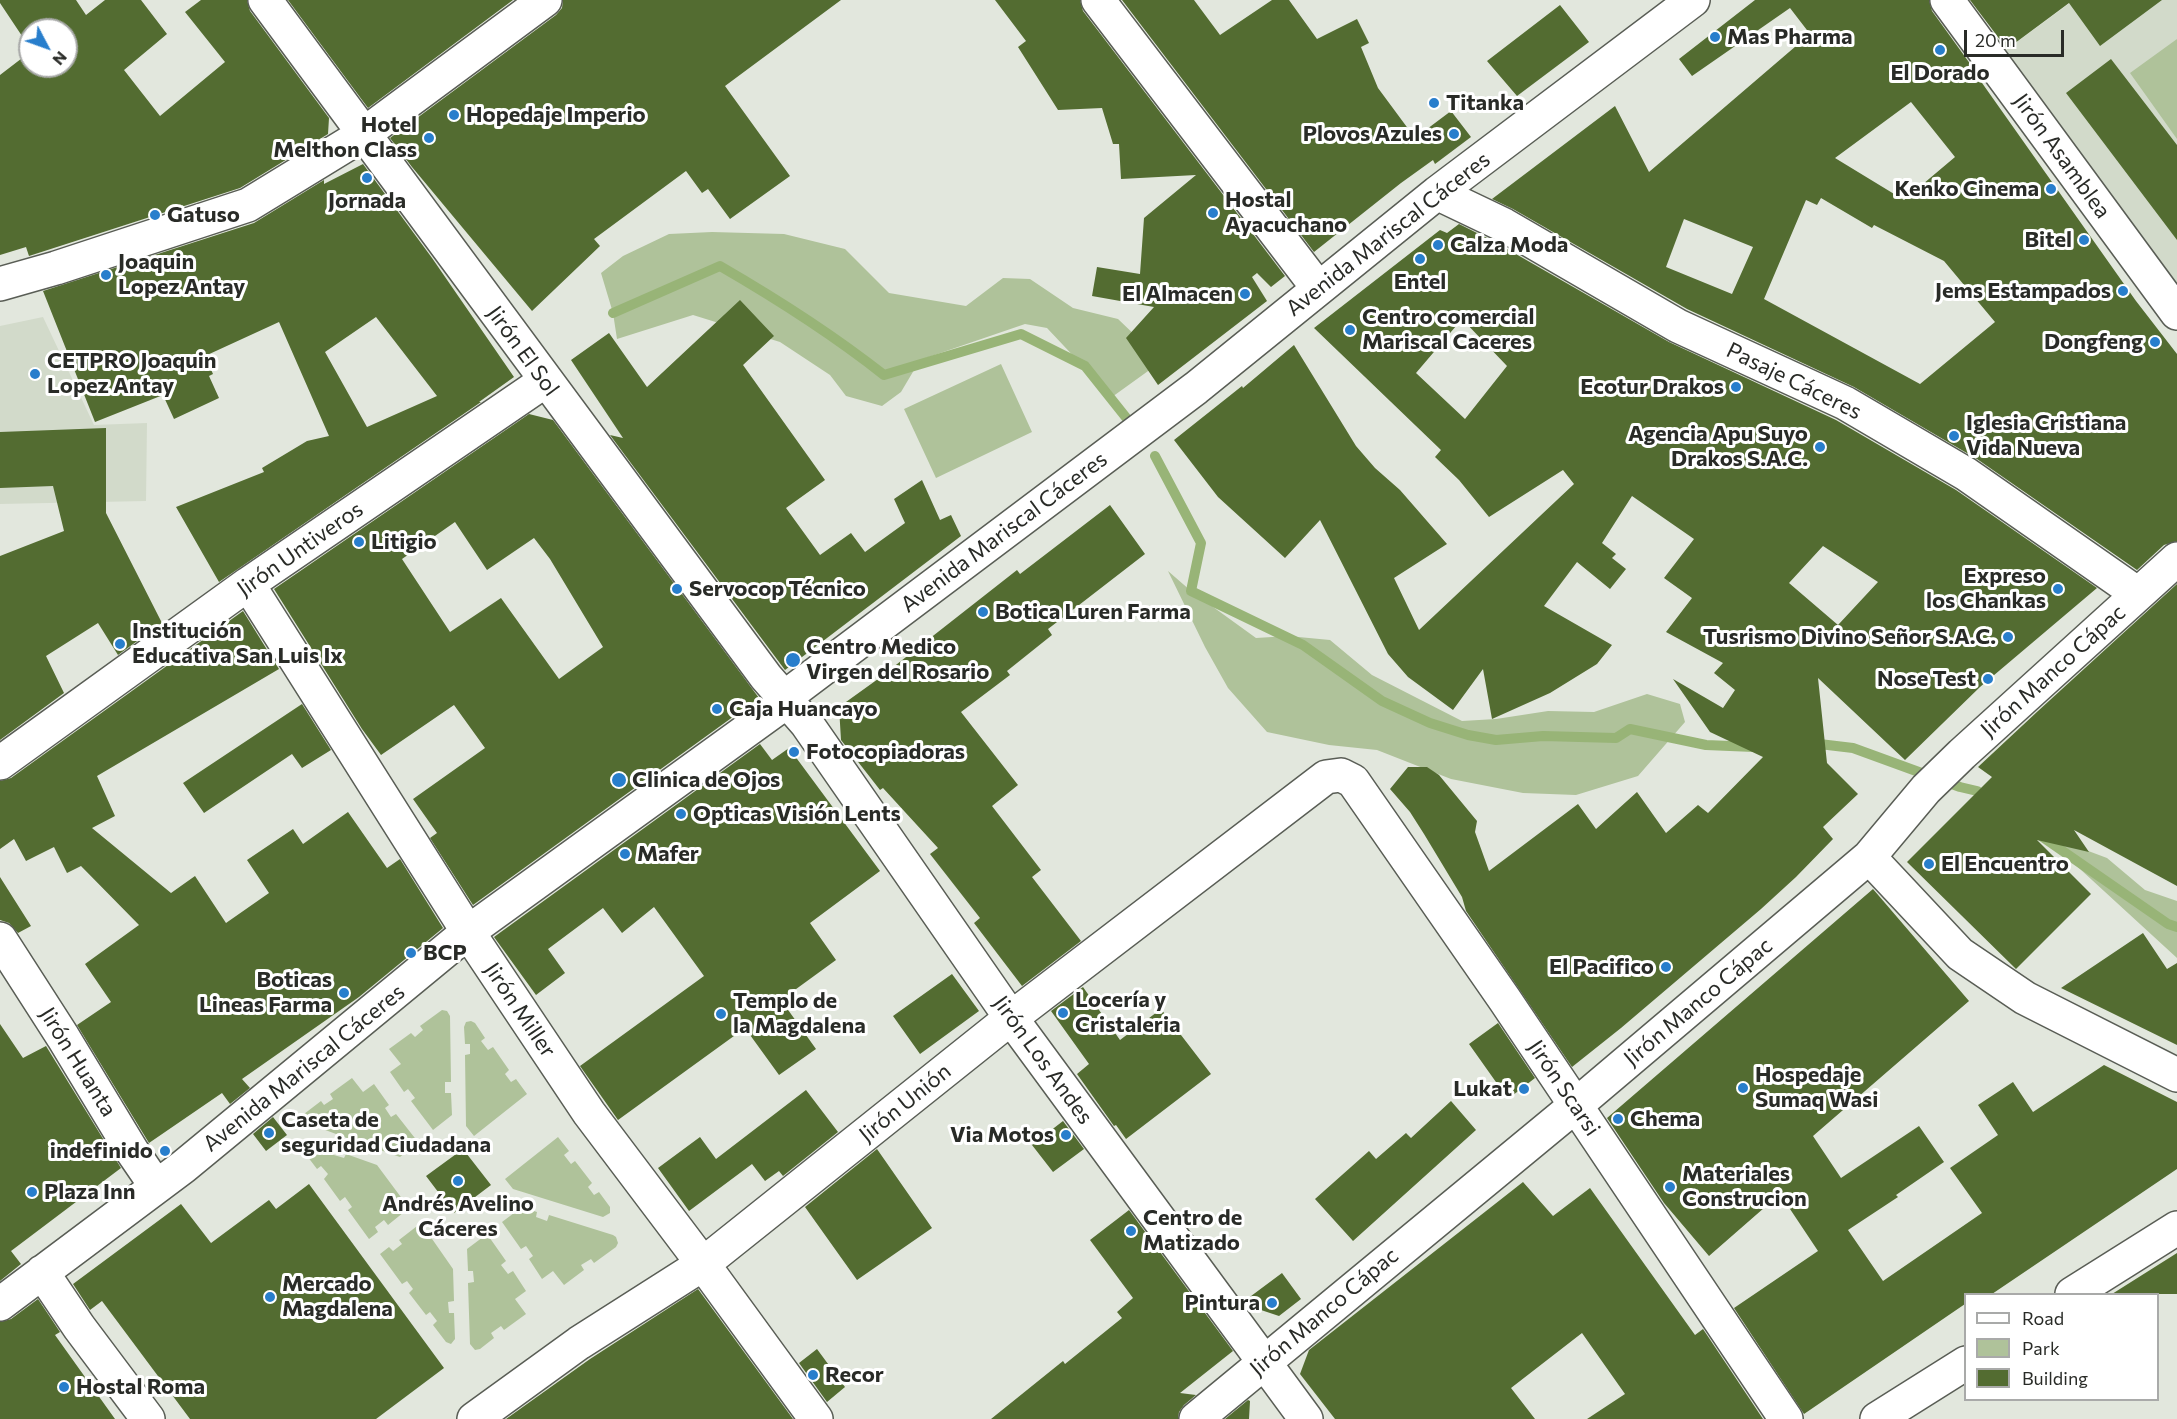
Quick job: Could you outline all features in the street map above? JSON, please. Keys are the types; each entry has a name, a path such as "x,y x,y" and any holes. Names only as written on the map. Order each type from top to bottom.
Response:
{"street":[{"name":"Jirón El Sol","path":"265,0 545,381 784,698"},
{"path":"0,284 248,205 364,134 545,0"},
{"path":"1098,0 1318,288"},
{"name":"Avenida Mariscal Cáceres","path":"0,1304 192,1159 468,933 775,710 784,698 1196,388 1437,193 1693,0"},
{"name":"Jirón Asamblea","path":"1947,0 2177,313"},
{"name":"Pasaje Cáceres","path":"1437,193 1504,225 1678,326 1845,403 1966,474 2138,594"},
{"name":"Jirón Untiveros","path":"0,763 248,584 545,381"},
{"name":"Jirón Manco Cápac","path":"1196,1419 1575,1106 1869,857 1926,789 1962,754 2177,560"},
{"name":"Jirón Miller","path":"248,584 468,933 589,1113 816,1419"},
{"name":"Jirón Los Andes","path":"784,698 807,724 1011,1018 1306,1419"},
{"name":"Jirón Scarsi","path":"1329,776 1341,775 1353,781 1786,1419"},
{"name":"Jirón Unión","path":"474,1419 579,1342 703,1264 1011,1018 1329,776"},
{"path":"1869,857 1960,954 2025,998 2177,1076"},
{"name":"Jirón Huanta","path":"0,939 156,1186"},
{"path":"2074,1293 2177,1228"},
{"path":"42,1272 79,1327 148,1419"},
{"path":"1877,1419 1964,1364"}],"shaded area":[{"path":"2074,0 2177,0 2177,294 1998,56"},
{"name":"CETPRO Joaquin Lopez Antay","path":"43,317 94,425 147,423 146,501 0,504 0,326"}],"green space":[{"path":"2177,39 2177,139 2130,73"},
{"path":"712,232 784,234 845,249 889,293 966,306 1003,278 1030,279 1073,308 1118,319 1162,361 1112,397 1047,328 1025,324 920,360 901,392 882,406 846,396 830,375 780,342 693,315 617,339 613,313 601,273 623,256 669,234"},
{"path":"1001,364 1032,432 936,478 904,409"},
{"path":"1168,571 1191,591 1256,638 1288,636 1330,640 1372,675 1462,721 1496,719 1548,711 1594,712 1647,694 1680,704 1685,722 1638,776 1576,795 1523,793 1451,779 1377,750 1329,745 1267,732 1228,688"},
{"path":"2067,843 2107,858 2145,890 2177,901 2177,958 2056,847"},
{"path":"442,1010 447,1011 450,1016 451,1082 445,1082 445,1093 451,1093 452,1115 433,1130 411,1101 415,1098 408,1089 404,1092 390,1072 401,1064 389,1049 411,1033 415,1037 423,1030 420,1026"},
{"path":"466,1022 475,1023 485,1038 481,1041 488,1050 493,1047 509,1070 505,1074 511,1082 516,1079 527,1094 474,1136 466,1126 465,1055 470,1054 470,1044 465,1044 464,1027"},
{"path":"352,1078 363,1092 374,1084 389,1105 385,1108 391,1117 396,1114 418,1142 400,1157 380,1150 381,1145 371,1142 368,1146 304,1122 304,1114 321,1101 324,1105 333,1099 330,1094"},
{"path":"558,1137 569,1151 564,1155 571,1164 575,1161 592,1183 588,1187 594,1195 599,1192 610,1207 610,1213 603,1217 513,1189 505,1179"},
{"path":"303,1140 335,1150 334,1155 344,1158 346,1154 377,1165 409,1208 388,1225 384,1220 375,1227 378,1232 369,1239 348,1210 352,1207 345,1197 340,1201 324,1179 328,1174 321,1166 317,1169 301,1148"},
{"path":"522,1207 537,1212 536,1217 547,1221 549,1215 613,1235 618,1243 594,1263 591,1259 581,1265 584,1270 564,1285 553,1271 542,1279 529,1259 533,1256 526,1246 521,1249 502,1222"},
{"path":"421,1223 453,1269 454,1301 448,1302 449,1313 454,1313 455,1339 451,1344 446,1342 433,1325 437,1321 430,1312 426,1315 409,1293 413,1289 407,1281 402,1284 380,1254 389,1247 393,1251 402,1244 399,1240"},
{"path":"487,1234 506,1261 501,1265 508,1274 513,1271 526,1291 515,1299 526,1314 504,1330 501,1326 491,1333 494,1338 480,1349 475,1350 470,1344 468,1283 474,1282 473,1271 468,1271 467,1249"}],"building":[{"path":"0,0 76,0 86,15 105,0 141,0 167,34 124,70 160,116 225,62 185,12 201,0 247,0 250,11 329,118 328,134 240,188 29,256 26,247 0,255 0,75 18,61 18,78 78,78 78,18 18,18 18,30"},
{"path":"288,0 513,0 368,108"},
{"path":"563,0 841,0 725,86 790,176 730,219 708,189 702,193 686,171 594,239 600,246 532,311 390,138 556,15 562,8"},
{"path":"995,0 1080,0 1083,11 1285,276 1271,287 1257,273 1252,277 1267,301 1158,385 1126,338 1154,307 1092,296 1097,267 1140,274 1144,218 1196,175 1121,179 1119,144 1113,144 1102,108 1058,110 1018,47 1026,41"},
{"path":"1122,0 1194,0 1220,35 1272,0 1289,0 1317,39 1357,19 1369,43 1361,47 1378,88 1415,138 1451,111 1471,137 1435,164 1433,160 1401,183 1314,252"},
{"path":"1755,0 1929,0 1932,11 1975,73 2136,301 2177,354 2177,541 2164,545 2137,570 1977,459 1854,387 1687,309 1492,199 1615,106 1649,172 1810,34 1790,8 1692,76 1679,59","holes":["1911,102 1955,157 1904,200 1835,158","1821,198 1872,228 1874,225 1944,261 1995,322 1920,384 1764,299 1806,200 1817,205","1684,219 1753,247 1732,294 1666,267"]},
{"path":"1970,0 2162,0 2100,46 2069,3 2007,49"},
{"path":"1560,5 1589,42 1517,96 1487,61"},
{"path":"2111,59 2177,145 2177,240 2066,93"},
{"path":"363,164 432,258 514,377 219,582 176,507 264,472 262,468 307,441 329,436 279,322 205,356 213,374 209,376 219,398 174,419 163,395 95,422 43,291 254,223 324,180 324,184","holes":["376,317 437,396 367,427 325,352"]},
{"path":"1459,224 1495,242 1669,342 1836,420 1956,490 2097,588 1980,687 1905,760 1818,678 1827,763 1858,794 1823,827 1833,839 1761,909 1572,1067 1466,911 1462,897 1410,812 1390,789 1408,767 1427,767 1439,775 1477,821 1475,832 1489,871 1578,804 1596,829 1637,792 1666,833 1698,805 1708,813 1763,757 1710,732 1673,679 1723,708 1735,690 1714,673 1723,663 1666,632 1692,598 1664,578 1694,539 1632,496 1602,543 1616,554 1612,558 1626,569 1610,589 1577,562 1544,606 1612,645 1597,664 1550,693 1492,719 1483,669 1453,710 1408,677 1388,654 1320,520 1285,558 1218,497 1174,440 1242,386 1243,388 1294,345 1356,446 1375,468 1400,490 1447,544 1394,578 1419,630 1574,484 1563,470 1489,517 1459,480 1435,457 1441,450 1314,328 1440,230 1447,233","holes":["1462,319 1507,366 1465,419 1416,373","1823,546 1878,582 1838,625 1789,583"]},
{"path":"740,300 774,336 743,365 825,480 786,508 820,555 851,533 865,552 905,523 894,499 922,480 940,520 951,515 961,536 785,670 610,435 623,438 571,360 609,333 647,387"},
{"path":"529,414 553,420 759,698 473,905 430,838 437,833 413,799 485,748 454,705 381,755 362,729 274,589","holes":["455,522 487,570 534,538 550,559 603,647 559,679 501,598 450,632 402,559"]},
{"path":"106,428 106,513 162,623 118,655 98,623 46,656 64,693 0,740 0,556 64,531 53,486 0,488 0,432"},
{"path":"1110,505 1145,554 1048,629 1052,635 1007,671 1010,675 961,712 1018,785 992,806 1041,870 1032,877 1081,941 1022,986 974,923 980,918 930,854 938,848 883,788 880,790 841,740 839,707 1017,570 1020,574"},
{"path":"2177,584 2177,886 2074,830 2089,852 2037,840 2091,894 2016,969 1907,862 1992,777 1978,767"},
{"path":"243,611 279,669 97,776 115,816 92,828 171,893 195,876 226,923 269,893 247,860 293,829 303,844 348,812 387,868 400,859 443,928 359,997 242,1079 250,1088 230,1104 222,1093 149,1143 77,1025 111,1002 85,964 139,925 81,866 67,873 54,847 26,861 14,839 0,849 0,781 11,778"},
{"path":"302,704 331,750 302,768 292,754 204,813 183,783"},
{"path":"760,744 772,760 789,748 880,871 810,923 836,960 781,1000 816,1049 779,1075 745,1028 618,1120 580,1066 704,976 654,907 622,933 603,908 548,949 565,973 536,995 494,937"},
{"path":"0,877 31,926 18,933 9,923 0,920"},
{"path":"1873,889 1969,1001 1813,1136 1841,1178 1919,1126 1944,1162 1896,1195 1898,1197 1848,1230 1883,1281 1982,1213 1950,1168 1998,1135 1978,1105 2013,1082 2033,1112 2104,1065 2177,1102 2177,1169 1993,1293 1964,1293 1964,1305 1804,1414 1734,1308 1818,1251 1780,1194 1709,1256 1664,1203 1607,1118"},
{"path":"2143,933 2167,969 2177,963 2177,1045 2061,988"},
{"path":"952,974 979,1011 920,1054 893,1016"},
{"path":"1083,987 1120,1040 1161,1009 1211,1074 1126,1139 1077,1074 1089,1064 1051,1011"},
{"path":"1498,1023 1535,1078 1508,1099 1469,1044"},
{"path":"0,1024 23,1058 46,1046 121,1168 11,1251 21,1264 0,1281"},
{"path":"806,1090 838,1132 783,1176 779,1171 765,1181 752,1164 689,1211 658,1168 700,1137 716,1159"},
{"path":"1451,1101 1476,1130 1353,1241 1315,1199 1369,1151 1376,1159 1406,1133 1411,1138"},
{"name":"Caseta de seguridad Ciudadana","path":"273,1117 287,1135 266,1151 253,1134"},
{"path":"1063,1121 1084,1149 1053,1172 1032,1145"},
{"name":"Andrés Avelino Cáceres","path":"463,1149 491,1185 454,1213 426,1176"},
{"path":"877,1149 932,1228 857,1280 805,1207"},
{"path":"1523,1182 1553,1216 1590,1188 1695,1335 1703,1329 1763,1419 1587,1419 1625,1394 1582,1333 1511,1388 1535,1419 1335,1419 1300,1374 1309,1350"},
{"name":"Mercado Magdalena","path":"309,1184 444,1368 376,1419 190,1419 102,1301 90,1310 73,1284 181,1204 211,1243 269,1200 276,1209"},
{"path":"1129,1210 1233,1351 1180,1393 1196,1395 1184,1405 1179,1412 1178,1419 991,1419 1063,1361 1065,1364 1122,1318 1117,1312 1133,1298 1090,1240"},
{"path":"2177,1253 2177,1294 2114,1293"},
{"path":"1282,1273 1301,1299 1279,1316 1243,1302"},
{"path":"698,1289 793,1419 506,1419 590,1359"},
{"path":"38,1299 60,1332 55,1335 115,1419 0,1419 0,1322 11,1319"},
{"path":"817,1349 845,1387 827,1402 799,1363"},
{"path":"1248,1400 1250,1401 1249,1419 1225,1419"}],"waterway":[{"path":"613,313 720,266 804,318 884,375 1021,334 1085,366 1136,430"},
{"path":"1155,456 1201,543 1191,591 1303,645 1382,701 1430,723 1468,735 1496,740 1543,736 1616,738 1630,729 1706,745 1754,747"},
{"path":"1811,743 1853,748 1977,791 1989,799"},
{"path":"2041,836 2168,924 2177,927"}],"place":[{"name":"Mas Pharma","path":"1715,37"},
{"name":"El Dorado","path":"1940,50"},
{"name":"Titanka","path":"1434,103"},
{"name":"Hopedaje Imperio","path":"454,115"},
{"name":"Plovos Azules","path":"1454,134"},
{"name":"Hotel Melthon Class","path":"429,138"},
{"name":"Jornada","path":"367,178"},
{"name":"Kenko Cinema","path":"2051,189"},
{"name":"Hostal Ayacuchano","path":"1213,213"},
{"name":"Gatuso","path":"155,215"},
{"name":"Bitel","path":"2084,240"},
{"name":"Calza Moda","path":"1438,245"},
{"name":"Entel","path":"1420,259"},
{"name":"Joaquin Lopez Antay","path":"106,275"},
{"name":"Jems Estampados","path":"2123,291"},
{"name":"El Almacen","path":"1245,294"},
{"name":"Centro comercial Mariscal Caceres","path":"1350,330"},
{"name":"Dongfeng","path":"2155,342"},
{"name":"CETPRO Joaquin Lopez Antay","path":"35,374"},
{"name":"Ecotur Drakos","path":"1736,387"},
{"name":"Iglesia Cristiana Vida Nueva","path":"1954,436"},
{"name":"Agencia Apu Suyo Drakos S.A.C.","path":"1820,447"},
{"name":"Litigio","path":"359,542"},
{"name":"Servocop Técnico","path":"677,589"},
{"name":"Expreso los Chankas","path":"2058,589"},
{"name":"Botica Luren Farma","path":"983,612"},
{"name":"Tusrismo Divino Señor S.A.C.","path":"2008,637"},
{"name":"Institución Educativa San Luis Ix","path":"120,644"},
{"name":"Centro Medico Virgen del Rosario","path":"793,660"},
{"name":"Nose Test","path":"1988,679"},
{"name":"Caja Huancayo","path":"717,709"},
{"name":"Fotocopiadoras","path":"794,752"},
{"name":"Clinica de Ojos","path":"619,780"},
{"name":"Opticas Visión Lents","path":"681,814"},
{"name":"Mafer","path":"625,854"},
{"name":"El Encuentro","path":"1929,864"},
{"name":"BCP","path":"411,953"},
{"name":"El Pacifico","path":"1666,967"},
{"name":"Boticas Lineas Farma","path":"344,993"},
{"name":"Locería y Cristaleria","path":"1063,1013"},
{"name":"Templo de la Magdalena","path":"721,1014"},
{"name":"Hospedaje Sumaq Wasi","path":"1743,1088"},
{"name":"Lukat","path":"1524,1089"},
{"name":"Chema","path":"1618,1119"},
{"name":"Caseta de seguridad Ciudadana","path":"269,1133"},
{"name":"Via Motos","path":"1066,1135"},
{"name":"indefinido","path":"165,1151"},
{"name":"Andrés Avelino Cáceres","path":"458,1181"},
{"name":"Materiales Construcion","path":"1670,1187"},
{"name":"Plaza Inn","path":"32,1192"},
{"name":"Centro de Matizado","path":"1131,1231"},
{"name":"Mercado Magdalena","path":"270,1297"},
{"name":"Pintura","path":"1272,1303"},
{"name":"Recor","path":"813,1375"},
{"name":"Hostal Roma","path":"64,1387"}]}
